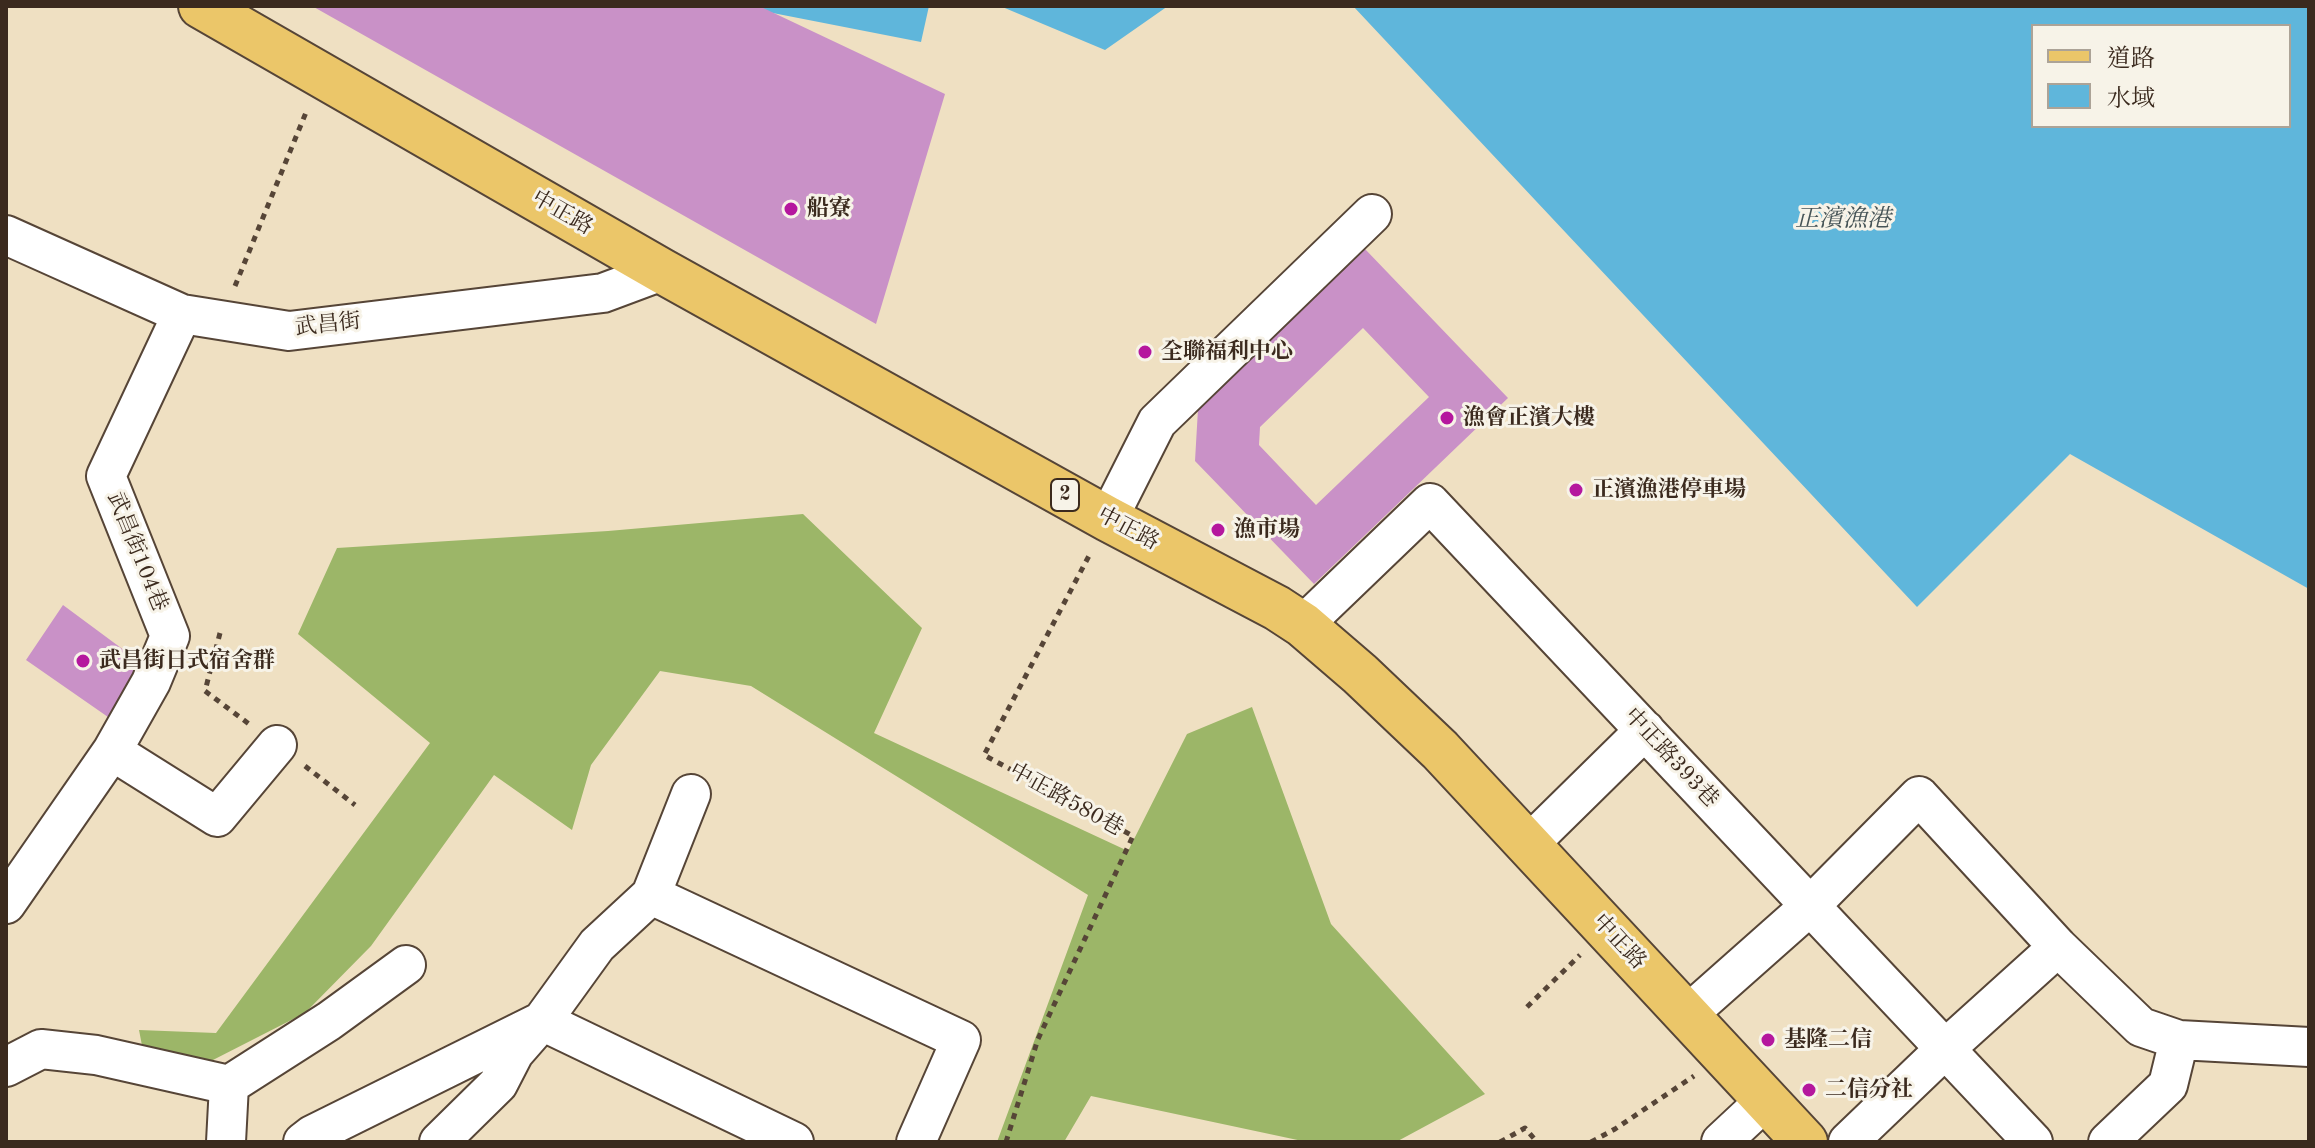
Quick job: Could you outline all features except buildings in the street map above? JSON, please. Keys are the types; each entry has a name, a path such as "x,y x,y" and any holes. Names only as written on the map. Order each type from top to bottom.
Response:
{"main road":[{"name":"中正路","path":"201,6 662,271 1303,625 1440,750 1805,1142"}],"lane":[{"path":"1108,519 1157,422 1372,214"},
{"name":"武昌街","path":"6,235 182,314 289,331 603,293 662,271"},
{"name":"武昌街104巷","path":"7,900 112,751 151,682 170,636 106,476 182,314"},
{"name":"中正路393巷","path":"1303,625 1430,503 2033,1142"},
{"path":"1528,845 1645,730"},
{"path":"112,751 217,817 277,745"},
{"path":"439,1142 498,1084 514,1053 542,1021 597,945 651,895 691,794"},
{"path":"1687,1015 1810,906 1919,796 2058,947 2141,1027 2179,1040 2309,1047"},
{"path":"651,895 961,1040 916,1142"},
{"path":"1848,1142 2058,947"},
{"path":"6,1067 41,1049 96,1055 229,1085 329,1021 406,965"},
{"path":"303,1142 542,1021"},
{"path":"542,1021 794,1142"},
{"path":"2108,1142 2168,1085 2179,1040"},
{"path":"226,1142 229,1085"},
{"path":"1721,1142 1766,1100"}],"path":[{"path":"221,320 321,75"},
{"name":"中正路580巷","path":"1006,1142 1038,1039 1133,836 984,755 1108,519"},
{"path":"1527,1007 1606,929"},
{"path":"1591,1142 1725,1056"},
{"path":"1500,1142 1525,1128 1537,1142"}],"green space":[{"path":"803,514 922,628 874,733 1128,851 1187,734 1252,707 1331,924 1485,1094 1396,1142 1307,1142 1091,1096 1064,1142 997,1142 1088,895 751,686 660,671 591,765 572,830 494,775 371,946 305,1013 211,1061 146,1066 139,1030 216,1033 430,743 298,634 337,548 608,531"}],"water":[{"path":"737,6 929,6 921,42"},
{"path":"1000,6 1168,6 1105,50"},
{"name":"正濱漁港","path":"1353,6 2309,6 2309,589 2070,454 1917,607"}],"place":[{"name":"船寮","path":"791,209"},
{"name":"全聯福利中心","path":"1145,352"},
{"name":"漁會正濱大樓","path":"1447,418"},
{"name":"正濱漁港停車場","path":"1576,490"},
{"name":"漁市場","path":"1218,530"},
{"name":"武昌街日式宿舍群","path":"83,661"},
{"name":"基隆二信","path":"1768,1040"},
{"name":"二信分社","path":"1809,1090"}]}
